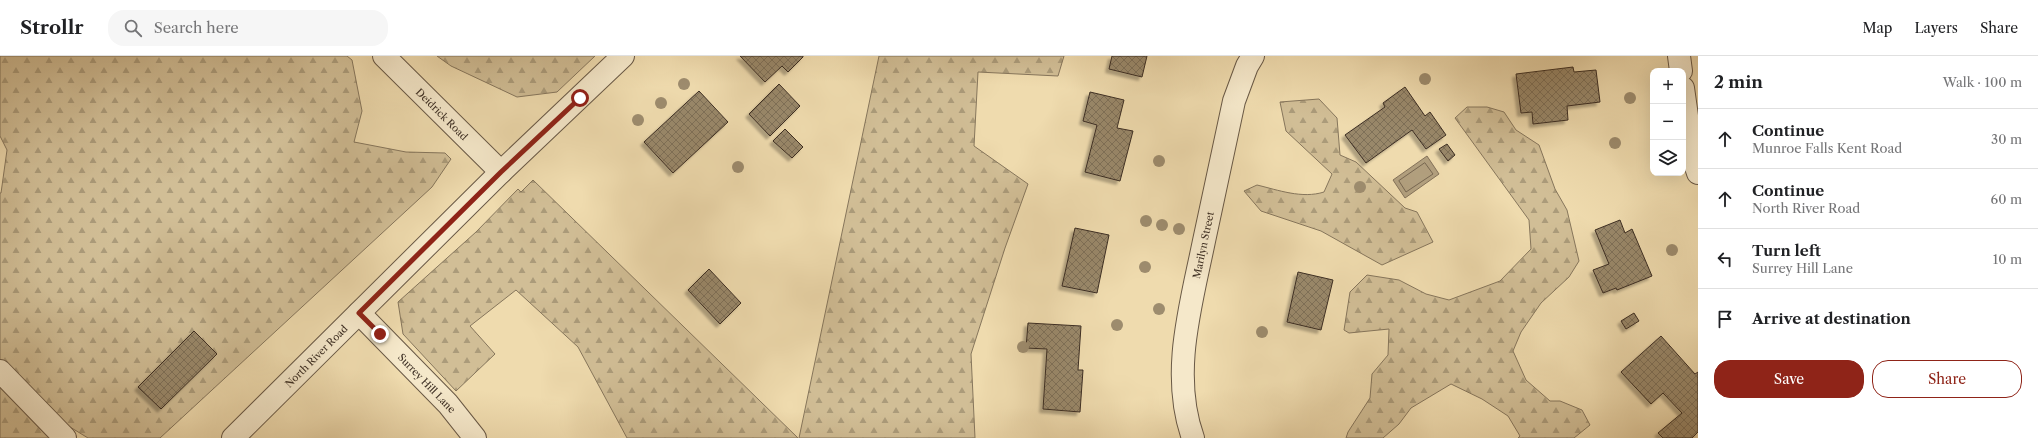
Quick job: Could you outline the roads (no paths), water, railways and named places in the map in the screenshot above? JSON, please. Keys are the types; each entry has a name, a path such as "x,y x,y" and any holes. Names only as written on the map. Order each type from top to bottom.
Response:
{"street":[{"name":"Deidrick Road","path":"384,56 501,172"},
{"name":"North River Road","path":"233,438 501,172 623,56"},
{"name":"Marilyn Street","path":"1193,438 1187,422 1182,394 1184,341 1234,101 1247,66 1253,56"},
{"path":"1679,56 1681,68"},
{"path":"1685,104 1693,158 1698,173"},
{"name":"Surrey Hill Lane","path":"359,313 448,404 475,438"},
{"path":"0,371 65,438"}],"water":[{"path":"1427,156 1439,174 1405,198 1393,180"}]}
